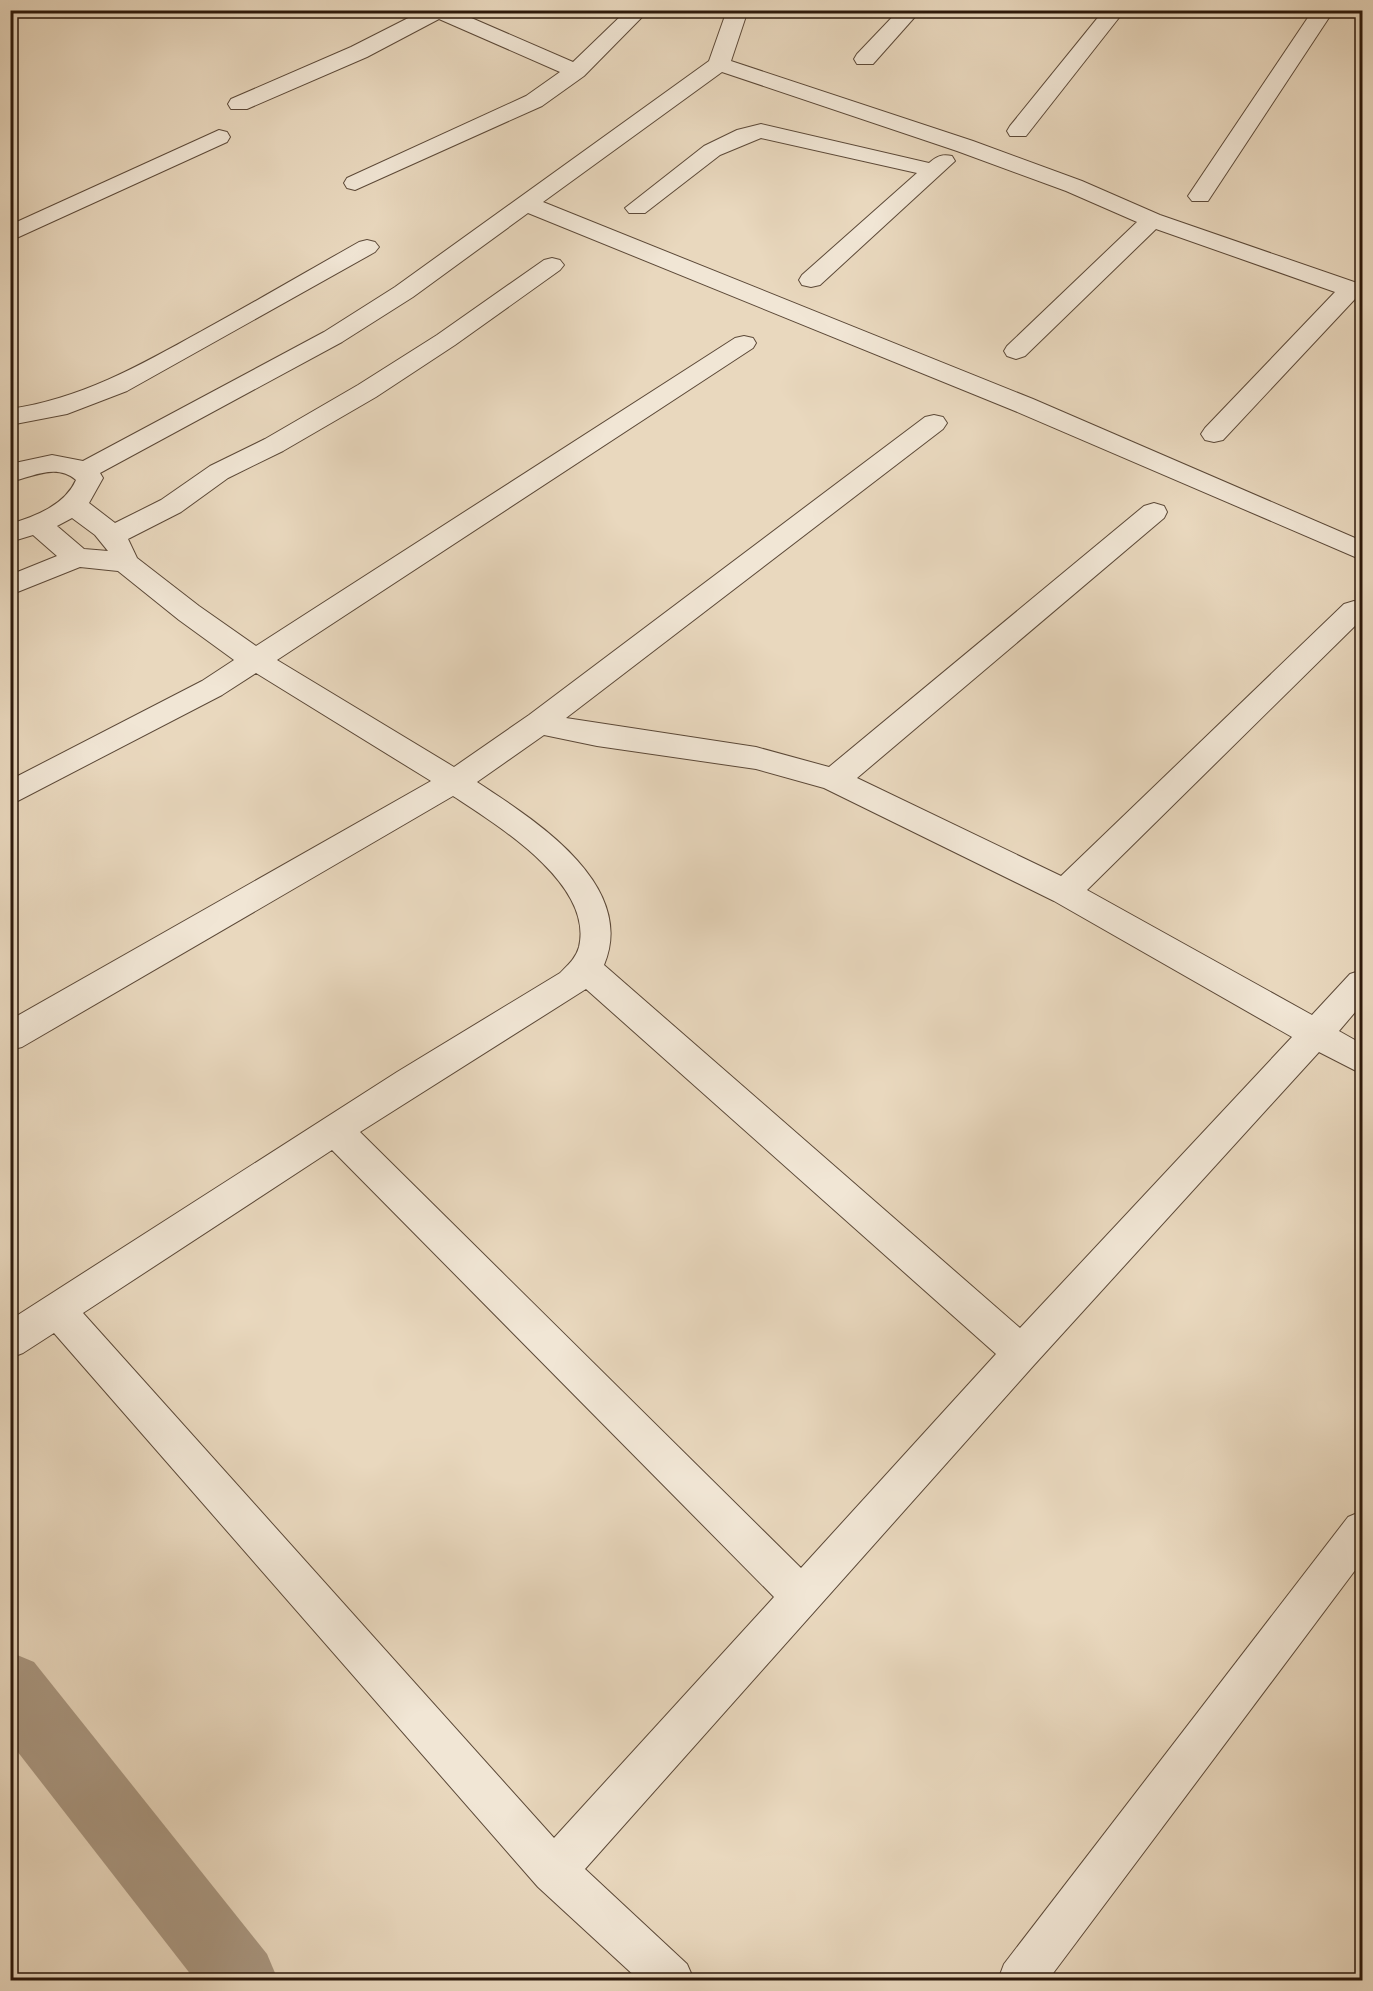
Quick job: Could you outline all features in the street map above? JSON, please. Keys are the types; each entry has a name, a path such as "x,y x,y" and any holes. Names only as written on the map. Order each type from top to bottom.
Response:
{"street":[{"path":"355,183 534,102 576,71 639,10"},
{"path":"84,471 333,337 404,292 719,64 738,10"},
{"path":"864,58 911,10"},
{"path":"1018,131 1115,10"},
{"path":"1200,196 1324,10"},
{"path":"239,104 359,52 440,11 576,71"},
{"path":"719,64 965,146 1074,186 1152,220 1357,292 1214,434"},
{"path":"637,208 723,144 753,132 761,131 931,170"},
{"path":"10,234 219,137"},
{"path":"811,280 931,170 965,146"},
{"path":"526,204 1024,405 1362,551"},
{"path":"1016,351 1152,220"},
{"path":"10,417 55,411 89,400 229,327 367,247"},
{"path":"113,535 171,506 219,472 274,445 367,391 446,340 552,265"},
{"path":"10,794 212,688 744,343"},
{"path":"10,1037 454,782 539,723 934,423"},
{"path":"10,438 23,470 77,465 90,478 87,488 72,504 38,525 10,532"},
{"path":"72,504 113,535 122,548 125,562"},
{"path":"834,780 1154,513"},
{"path":"38,525 77,558"},
{"path":"10,586 77,558 125,562 163,593 255,659 454,782 539,842 572,877 595,916 598,943 587,970 572,982 335,1130 10,1341"},
{"path":"1065,892 1354,611"},
{"path":"539,723 597,735 756,758 834,780 1065,892 1362,1060"},
{"path":"587,970 1021,1353"},
{"path":"554,1870 1021,1353 1362,982"},
{"path":"335,1130 801,1596"},
{"path":"57,1310 554,1870 671,1980"},
{"path":"1020,1980 1362,1530"}],"waterway":[{"path":"10,1686 241,1980"}]}
